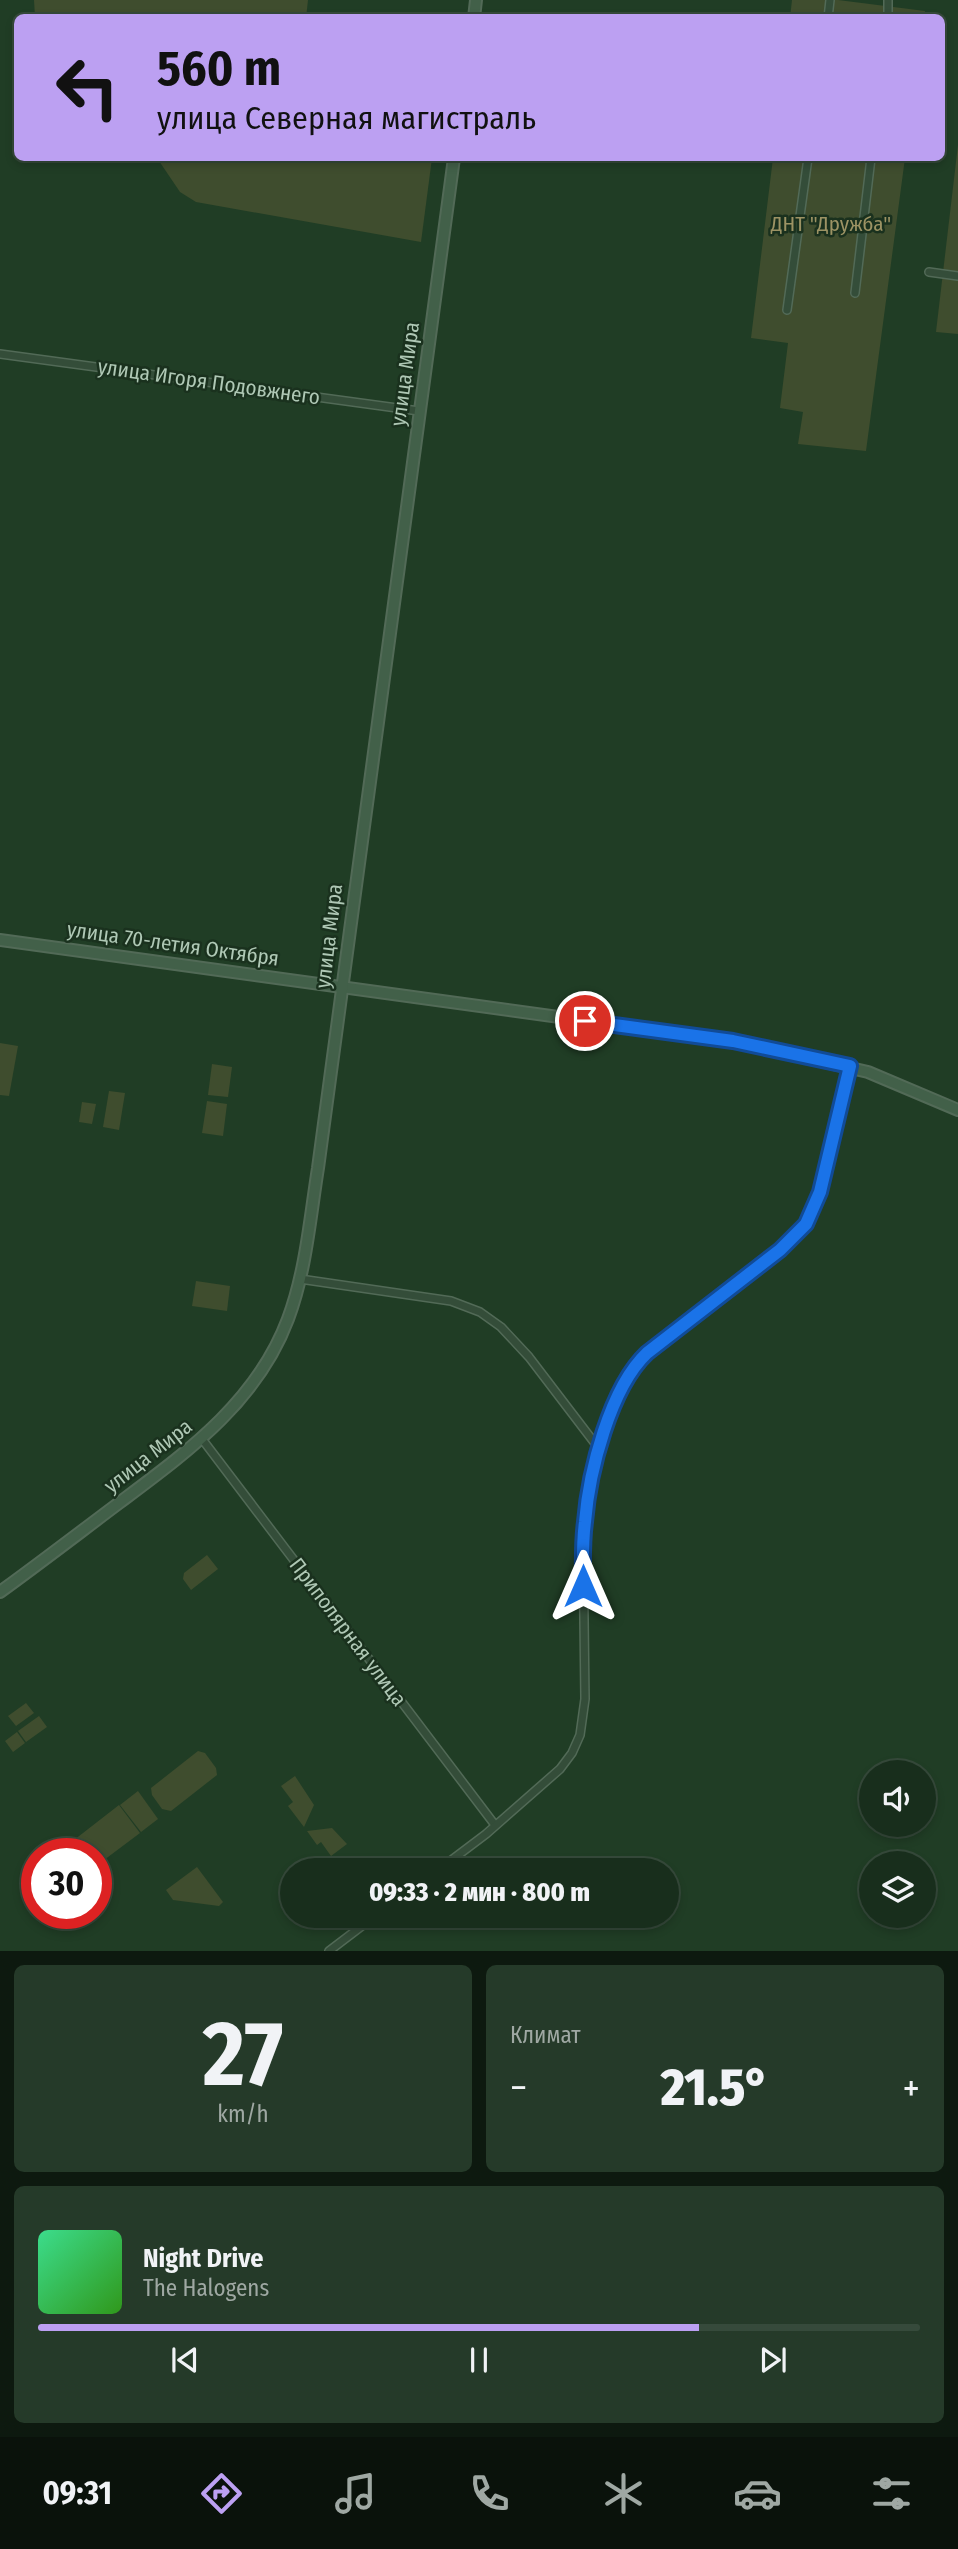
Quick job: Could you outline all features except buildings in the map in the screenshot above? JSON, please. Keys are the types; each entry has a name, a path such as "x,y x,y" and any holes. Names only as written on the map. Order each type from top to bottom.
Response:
{"street":[{"name":"улица Мира","path":"0,1592 202,1439 233,1409 269,1361 288,1320 300,1279 318,1168 454,161"},
{"path":"787,310 808,161"},
{"path":"855,293 871,161"},
{"path":"929,272 958,276"},
{"name":"улица Игоря Подовжнего","path":"0,354 419,411"},
{"name":"улица 70-летия Октября","path":"0,940 733,1041 850,1066 885,1077 958,1110"},
{"path":"453,1858 560,1769 572,1753 580,1735 585,1699 584,1522 590,1485 600,1450 625,1380 638,1362 783,1248 806,1224 820,1192 850,1066"},
{"path":"300,1279 450,1301 480,1312 501,1327 530,1357 600,1450"},
{"name":"Приполярная улица","path":"202,1439 495,1825"},
{"path":"329,1951 359,1928"}],"green space":[{"path":"34,0 308,0 306,14 35,14"},
{"path":"792,0 838,0 925,11 924,14 790,14"},
{"path":"958,145 958,334 936,332"},
{"path":"159,161 432,161 421,242 196,202 180,192"},
{"name":"ДНТ \"Дружба\"","path":"773,161 905,161 866,451 798,444 803,412 780,408 788,343 751,338"},
{"path":"0,1043 18,1046 9,1096 0,1095"},
{"path":"212,1064 232,1067 228,1097 208,1095"},
{"path":"109,1091 125,1093 119,1130 103,1127"},
{"path":"207,1101 227,1104 223,1136 202,1133"},
{"path":"82,1102 96,1104 92,1124 79,1122"},
{"path":"196,1281 230,1286 227,1311 192,1306"},
{"path":"207,1555 218,1569 191,1590 183,1579 184,1573"},
{"path":"26,1703 34,1713 16,1726 8,1716"},
{"path":"39,1716 47,1727 26,1742 18,1731"},
{"path":"17,1732 25,1743 13,1752 5,1741"},
{"path":"198,1751 205,1753 216,1768 217,1775 171,1811 162,1809 152,1795 151,1788"},
{"path":"295,1776 314,1805 304,1827 288,1806 293,1802 281,1786"},
{"path":"138,1791 158,1819 141,1832 120,1805"},
{"path":"119,1805 140,1833 112,1854 112,1838 77,1838"},
{"path":"332,1828 347,1844 331,1856 321,1842 317,1845 307,1831"},
{"path":"197,1867 223,1902 219,1906 173,1900 166,1890"}],"route":[{"path":"583,1586 584,1522 590,1485 611,1412 621,1388 647,1353 793,1240 811,1217 831,1152 850,1066 733,1041 585,1021"}]}
